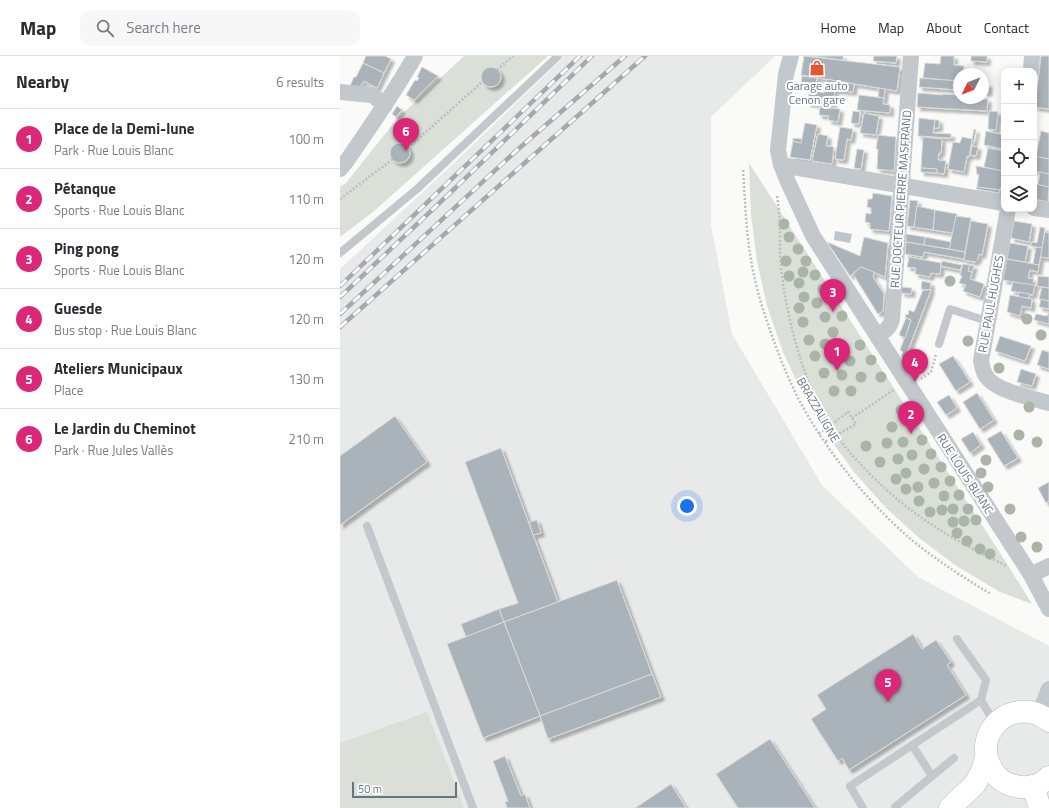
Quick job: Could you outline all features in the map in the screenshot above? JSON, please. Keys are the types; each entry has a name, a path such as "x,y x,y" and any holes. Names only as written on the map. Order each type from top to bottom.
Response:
{"main road":[{"path":"950,808 975,784 982,771 986,757 986,745 989,733 995,724 1004,716 1016,712 1027,711 1044,717"},
{"path":"986,757 989,766 994,773 1000,780 1008,784 1016,787 1025,787 1041,782 1040,808"},
{"path":"967,808 991,789 1008,784"}],"street":[{"path":"340,170 385,105 415,56"},
{"name":"RUE LOUIS BLANC","path":"791,56 786,74 778,150 781,165 813,236 1022,562 1049,609"},
{"name":"RUE DOCTEUR PIERRE MASFRAND","path":"877,336 890,325 892,319 912,56"},
{"path":"1031,68 1032,56"},
{"path":"340,92 372,95 385,105"},
{"path":"781,165 1001,202"},
{"path":"1037,208 1049,210"},
{"name":"RUE PAUL HUGHES","path":"1007,212 987,321 981,361 982,370 986,377 1000,388 1049,403"},
{"path":"1030,575 1049,566"},
{"path":"1044,717 1049,689"}],"lane":[{"path":"340,253 417,189 558,56"},
{"path":"939,344 950,309 987,321"},
{"path":"367,526 473,808"},
{"path":"863,808 850,786 981,700 986,680 957,639"},
{"path":"981,700 995,724"},
{"path":"912,745 932,776"},
{"path":"895,807 954,758"}],"path":[{"path":"497,70 513,56"},
{"path":"408,148 482,82"},
{"path":"340,199 393,159"},
{"name":"BRAZZALIGNE","path":"743,170 745,215 751,261 762,308 778,354 798,398 819,434 849,475 880,510 913,541 952,570 991,594"},
{"path":"777,192 780,212 780,247 784,288 790,322 801,360 812,389 824,416 836,435 863,467 882,485 932,526 968,547 1009,567 1015,566 1022,562"},
{"path":"819,434 848,412 856,424 825,442"}],"shaded area":[{"path":"464,56 548,56 373,212 340,237 340,187 346,183 397,119"},
{"path":"565,56 775,56 711,117 711,225 732,334 822,485 918,577 1049,646 1049,808 340,808 340,269 455,162"},
{"path":"749,163 1032,604 998,591 955,565 918,537 885,507 854,472 822,428 803,395 783,352 767,306 757,261 751,214"},
{"path":"835,231 852,234 850,243 834,240"},
{"path":"427,712 464,808 340,808 340,743"}],"building":[{"path":"366,56 385,56 391,59 384,73 363,63"},
{"path":"804,56 900,67 897,91 801,75"},
{"path":"810,56 843,56 843,60"},
{"path":"874,56 897,56 896,63 873,61"},
{"path":"941,56 954,56 954,65 964,66 964,68 953,68 953,80 923,78 925,63 940,64"},
{"path":"971,56 987,56 987,62 971,61"},
{"path":"1041,56 1049,56 1049,109 1037,107 1037,90"},
{"path":"363,63 384,73 377,88 364,81 360,87 350,86"},
{"path":"422,67 438,76 414,100 406,95 415,80 417,81 419,78 417,77"},
{"path":"491,67 498,70 501,77 498,84 491,87 484,84 481,77 484,70"},
{"path":"802,76 817,78 816,85 801,83"},
{"path":"920,78 953,81 953,90 919,87"},
{"path":"827,79 837,81 832,106 807,103 810,90 824,93"},
{"path":"837,81 854,84 853,92 835,90"},
{"path":"879,88 885,89 884,98 878,97"},
{"path":"918,93 953,95 953,104 988,104 987,111 917,107"},
{"path":"859,95 884,98 883,104 890,105 890,113 857,110"},
{"path":"397,106 402,110 396,117 392,114"},
{"path":"820,107 840,109 838,122 828,120 829,116 819,115"},
{"path":"853,111 860,112 859,124 851,123"},
{"path":"989,111 998,112 996,130 988,129"},
{"path":"864,113 879,116 876,135 860,133"},
{"path":"919,118 935,120 933,133 951,134 951,138 918,136"},
{"path":"935,120 939,120 939,128 934,128"},
{"path":"805,123 817,125 810,160 790,157 793,141 801,143"},
{"path":"840,127 853,129 851,140 847,139 844,160 835,159"},
{"path":"974,129 976,130 973,145 971,145"},
{"path":"986,131 1001,134 1001,148 984,145"},
{"path":"1041,131 1049,133 1049,159 1037,157"},
{"path":"818,134 828,136 826,146 834,147 832,164 812,161"},
{"path":"878,135 896,137 894,171 877,169 878,149 876,149"},
{"path":"923,137 942,139 941,153 939,153 938,160 946,161 944,174 937,173 937,169 921,168"},
{"path":"962,137 972,139 969,157 967,156 964,172 948,169 953,142 960,143"},
{"path":"793,138 802,139 801,143 793,141"},
{"path":"400,143 407,146 410,153 407,160 400,163 393,160 390,153 393,146"},
{"path":"972,146 978,147 976,156 970,155"},
{"path":"988,148 1001,150 1001,171 984,167"},
{"path":"857,149 864,150 861,169 854,168"},
{"path":"1037,157 1049,159 1049,174 1037,172"},
{"path":"976,166 1001,170 1000,190 977,187 979,174 977,175"},
{"path":"921,168 937,169 937,173 921,172"},
{"path":"1040,172 1049,174 1049,187 1038,185"},
{"path":"1037,184 1049,187 1048,202 1037,200"},
{"path":"977,187 1000,190 999,193 976,189"},
{"path":"873,193 892,196 889,231 870,229 870,223 865,222 866,213 871,214 871,208 867,207 868,199 872,199"},
{"path":"910,200 918,201 914,227 907,226"},
{"path":"917,206 935,210 933,230 914,227"},
{"path":"935,210 957,214 953,233 933,230"},
{"path":"956,216 971,218 965,252 949,249"},
{"path":"971,221 988,224 982,255 979,254 978,259 975,262 964,260"},
{"path":"1014,221 1032,224 1029,242 1011,238"},
{"path":"1040,227 1045,228 1042,248 1031,246 1031,242 1037,243"},
{"path":"1045,232 1049,233 1049,258 1040,257"},
{"path":"906,234 925,237 924,245 906,242"},
{"path":"864,237 888,243 885,277 861,267 850,276 827,242 860,256"},
{"path":"925,237 951,242 949,249 924,245"},
{"path":"906,242 965,252 964,259 924,252 923,257 905,254"},
{"path":"1010,243 1028,246 1025,262 1007,259"},
{"path":"1036,247 1042,248 1039,265 1033,264"},
{"path":"909,257 941,263 940,274 931,273 930,277 915,274 916,268 907,267"},
{"path":"1007,259 1039,265 1038,272 1030,270 1028,278 1034,279 1033,282 1036,283 1035,286 1003,280"},
{"path":"942,261 962,265 960,270 941,266"},
{"path":"963,264 970,265 968,271 972,272 970,279 984,284 980,297 963,291 966,285 959,283 962,276 960,275"},
{"path":"970,265 974,266 972,272 968,271"},
{"path":"861,267 874,272 873,277 884,294 883,311 878,314 853,274"},
{"path":"1038,276 1049,277 1049,288 1037,286"},
{"path":"922,281 931,283 930,290 921,289"},
{"path":"1013,282 1035,285 1033,295 1011,291"},
{"path":"902,287 912,288 911,294 901,293"},
{"path":"1042,287 1049,288 1049,301 1039,299"},
{"path":"923,290 931,290 904,361 901,356 903,352 900,350 911,320 905,317 906,314 908,315 909,310 914,312"},
{"path":"1019,292 1030,294 1029,298 1018,297"},
{"path":"1010,295 1032,299 1031,308 1022,306 1020,316 1007,312"},
{"path":"1041,299 1049,301 1049,309 1039,307"},
{"path":"1049,312 1049,324 1034,320 1036,314 1047,316"},
{"path":"906,318 911,320 905,338 899,335"},
{"path":"1000,336 1031,346 1025,361 995,351"},
{"path":"1042,350 1049,352 1049,369 1037,365"},
{"path":"953,356 970,382 956,391 939,364"},
{"path":"1021,369 1036,374 1032,386 1017,382"},
{"path":"977,393 994,420 980,429 963,402"},
{"path":"949,395 957,408 946,415 937,402"},
{"path":"395,416 427,462 340,525 340,456"},
{"path":"1001,431 1018,458 1004,466 987,439"},
{"path":"973,432 981,445 970,453 961,439"},
{"path":"501,448 558,602 504,622 499,609 518,603 465,462"},
{"path":"1049,482 1049,501 1046,503 1038,488"},
{"path":"537,520 541,533 533,535 529,522"},
{"path":"617,580 652,674 540,716 504,622"},
{"path":"499,609 504,622 466,637 461,624"},
{"path":"504,622 540,716 483,738 447,644"},
{"path":"913,634 922,649 936,640 951,662 947,665 966,695 849,770 842,758 838,761 811,719 826,709 817,695"},
{"path":"652,674 661,697 548,739 540,716"},
{"path":"770,739 815,808 738,808 716,774"},
{"path":"505,756 521,796 525,794 530,808 507,808 505,802 508,801 493,761"},
{"path":"671,784 686,808 635,808"}],"railway":[{"path":"340,286 580,56"},
{"path":"340,297 592,56"},
{"path":"340,314 516,151 625,56"},
{"path":"340,327 645,56"}],"place":[{"name":"Garage auto Cenon gare","path":"817,68"},
{"name":"Le Jardin du Cheminot","path":"406,151"},
{"name":"Ping pong","path":"833,312"},
{"name":"Place de la Demi-lune","path":"837,371"},
{"name":"Guesde","path":"915,382"},
{"name":"Pétanque","path":"911,434"},
{"name":"Ateliers Municipaux","path":"888,702"}]}
